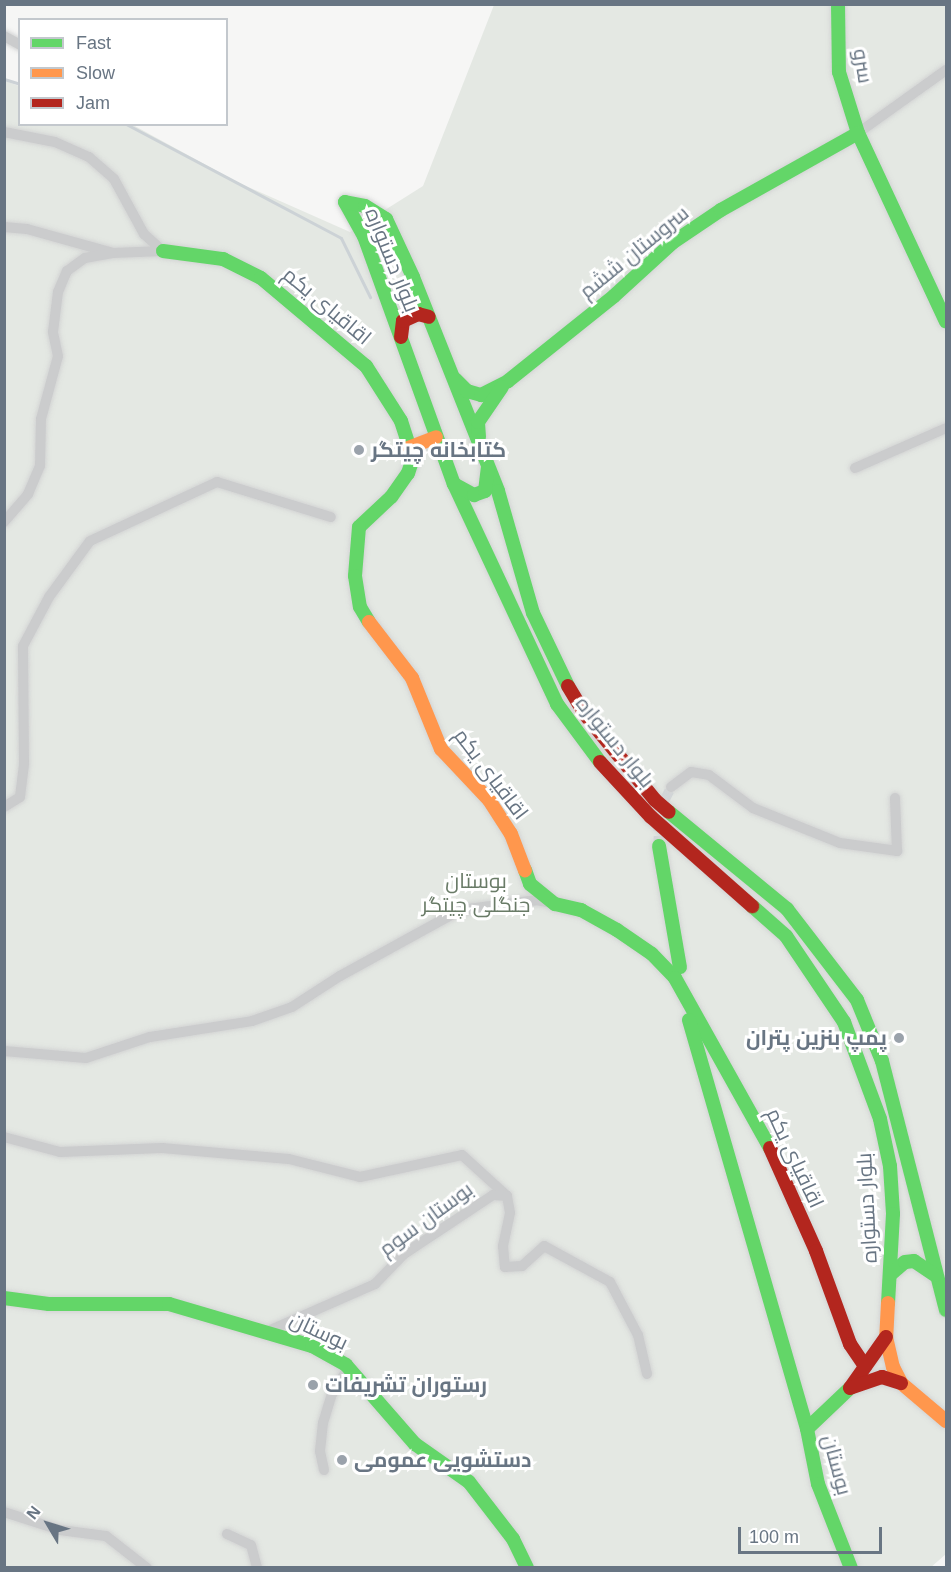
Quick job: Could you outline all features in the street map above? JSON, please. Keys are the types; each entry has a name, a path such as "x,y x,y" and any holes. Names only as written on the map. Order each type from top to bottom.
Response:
{"street":[{"name":"سرو","path":"838,4 839,72 858,133 946,322"},
{"path":"4,36 18,44"},
{"path":"858,133 946,70"},
{"path":"4,132 55,142 89,157 114,179 144,234 163,251"},
{"name":"سروستان ششم","path":"508,381 614,296 672,243 721,210 858,133"},
{"name":"بلوار دستواره","path":"901,1383 886,1337 891,1274 890,1166 873,1099 844,1022 786,936 651,817 588,749 557,704 454,484 364,236 345,202 366,206 386,219 429,317 488,466 533,613 555,664 584,713 655,800 787,909 856,1000 882,1061 935,1275 946,1310"},
{"path":"4,227 27,229 112,253"},
{"path":"4,522 28,494 39,466 41,419 58,356 53,311 67,271 86,258 112,253 163,251"},
{"name":"اقاقیای یکم","path":"163,251 223,259 261,278 366,366 401,421 413,458 408,473 391,497 359,527 355,576 360,607 374,631 412,678 441,749 489,800 511,834 530,884 555,904 581,910 617,930 652,954 675,978 767,1142 816,1251 853,1352 866,1366"},
{"path":"401,340 403,321 418,314 429,317"},
{"path":"452,377 467,391 481,395 508,381"},
{"path":"479,446 482,414 508,381"},
{"path":"401,421 426,411"},
{"path":"855,468 946,428"},
{"path":"408,448 436,437"},
{"path":"454,484 474,495 485,491 488,466"},
{"path":"4,807 20,797 24,763 23,646 49,597 90,541 217,482 331,517"},
{"path":"671,787 690,772 710,775 753,808 840,843 897,851 895,798"},
{"path":"659,846 680,967"},
{"path":"4,1051 86,1058 150,1037 252,1021 292,1007 340,976 460,910 537,900 555,904"},
{"path":"689,1020 807,1429"},
{"path":"4,1137 60,1152 162,1148 289,1159 360,1177 462,1155 507,1196"},
{"name":"بوستان سوم","path":"268,1331 375,1284 404,1254 493,1195 507,1196 510,1213 503,1245 505,1267 522,1266 544,1246 610,1282 638,1335 647,1374"},
{"path":"891,1274 905,1262 915,1261 935,1275"},
{"name":"بوستان","path":"4,1298 49,1304 169,1304 268,1331 312,1346 348,1368 415,1444 469,1482 513,1539 527,1568"},
{"path":"850,1388 886,1337"},
{"path":"324,1470 320,1451 323,1423 332,1394 348,1368"},
{"path":"850,1388 882,1377 901,1383 945,1416"},
{"name":"بوستان","path":"850,1388 807,1429 818,1484 851,1568"},
{"path":"4,1512 60,1530 106,1536 147,1568"},
{"path":"227,1534 251,1545 257,1568"}],"green space":[{"name":"بوستان جنگلی چیتگر","path":"494,5 946,5 946,1554 930,1568 5,1568 5,81 18,86 18,126 135,126 237,182 350,232 423,186"}],"waterway":[{"path":"4,79 18,83"},
{"path":"130,126 341,238 370,297"}],"tunnel":[{"path":"659,846 658,813 671,787"}],"traffic: fast":[{"path":"838,4 839,72 858,133 946,322"},
{"path":"455,379 467,391 481,395 508,381 614,296 672,243 721,210 858,133"},
{"path":"345,202 364,236 454,484 557,704 600,762"},
{"path":"345,202 365,206 386,219 413,277 498,491 533,613 568,686"},
{"path":"163,251 223,259 261,278 366,366 401,421 413,458 408,473 391,497 359,527 355,576 360,607 369,622"},
{"path":"479,437 478,422 502,387"},
{"path":"454,484 474,495 485,491 488,468"},
{"path":"669,812 787,909 857,1000 882,1061 946,1310"},
{"path":"659,846 680,967"},
{"path":"525,870 530,884 555,904 581,910 617,930 652,954 675,978 770,1148"},
{"path":"752,906 786,936 844,1022 880,1119 890,1166 893,1214 888,1303"},
{"path":"689,1020 807,1429"},
{"path":"891,1274 905,1262 914,1261 935,1275"},
{"path":"4,1298 49,1304 169,1304 312,1346 346,1365 415,1444 469,1482 513,1539 527,1568"},
{"path":"850,1388 807,1429 818,1484 851,1568"}],"traffic: slow":[{"path":"408,448 436,437"},
{"path":"369,622 412,678 441,749 489,800 511,834 525,870"},
{"path":"888,1303 886,1337 893,1367 901,1383 946,1421"}],"traffic: jam":[{"path":"401,337 403,321 418,314 429,317"},
{"path":"568,686 584,713 655,800 669,812"},
{"path":"600,762 651,817 752,906"},
{"path":"770,1148 816,1251 850,1344 865,1366"},
{"path":"886,1337 850,1388 882,1377 901,1383"}],"place":[{"name":"کتابخانه چیتگر","path":"359,450"},
{"name":"پمپ بنزین پتران","path":"899,1038"},
{"name":"رستوران تشریفات","path":"313,1385"},
{"name":"دستشویی عمومی","path":"342,1460"}]}
